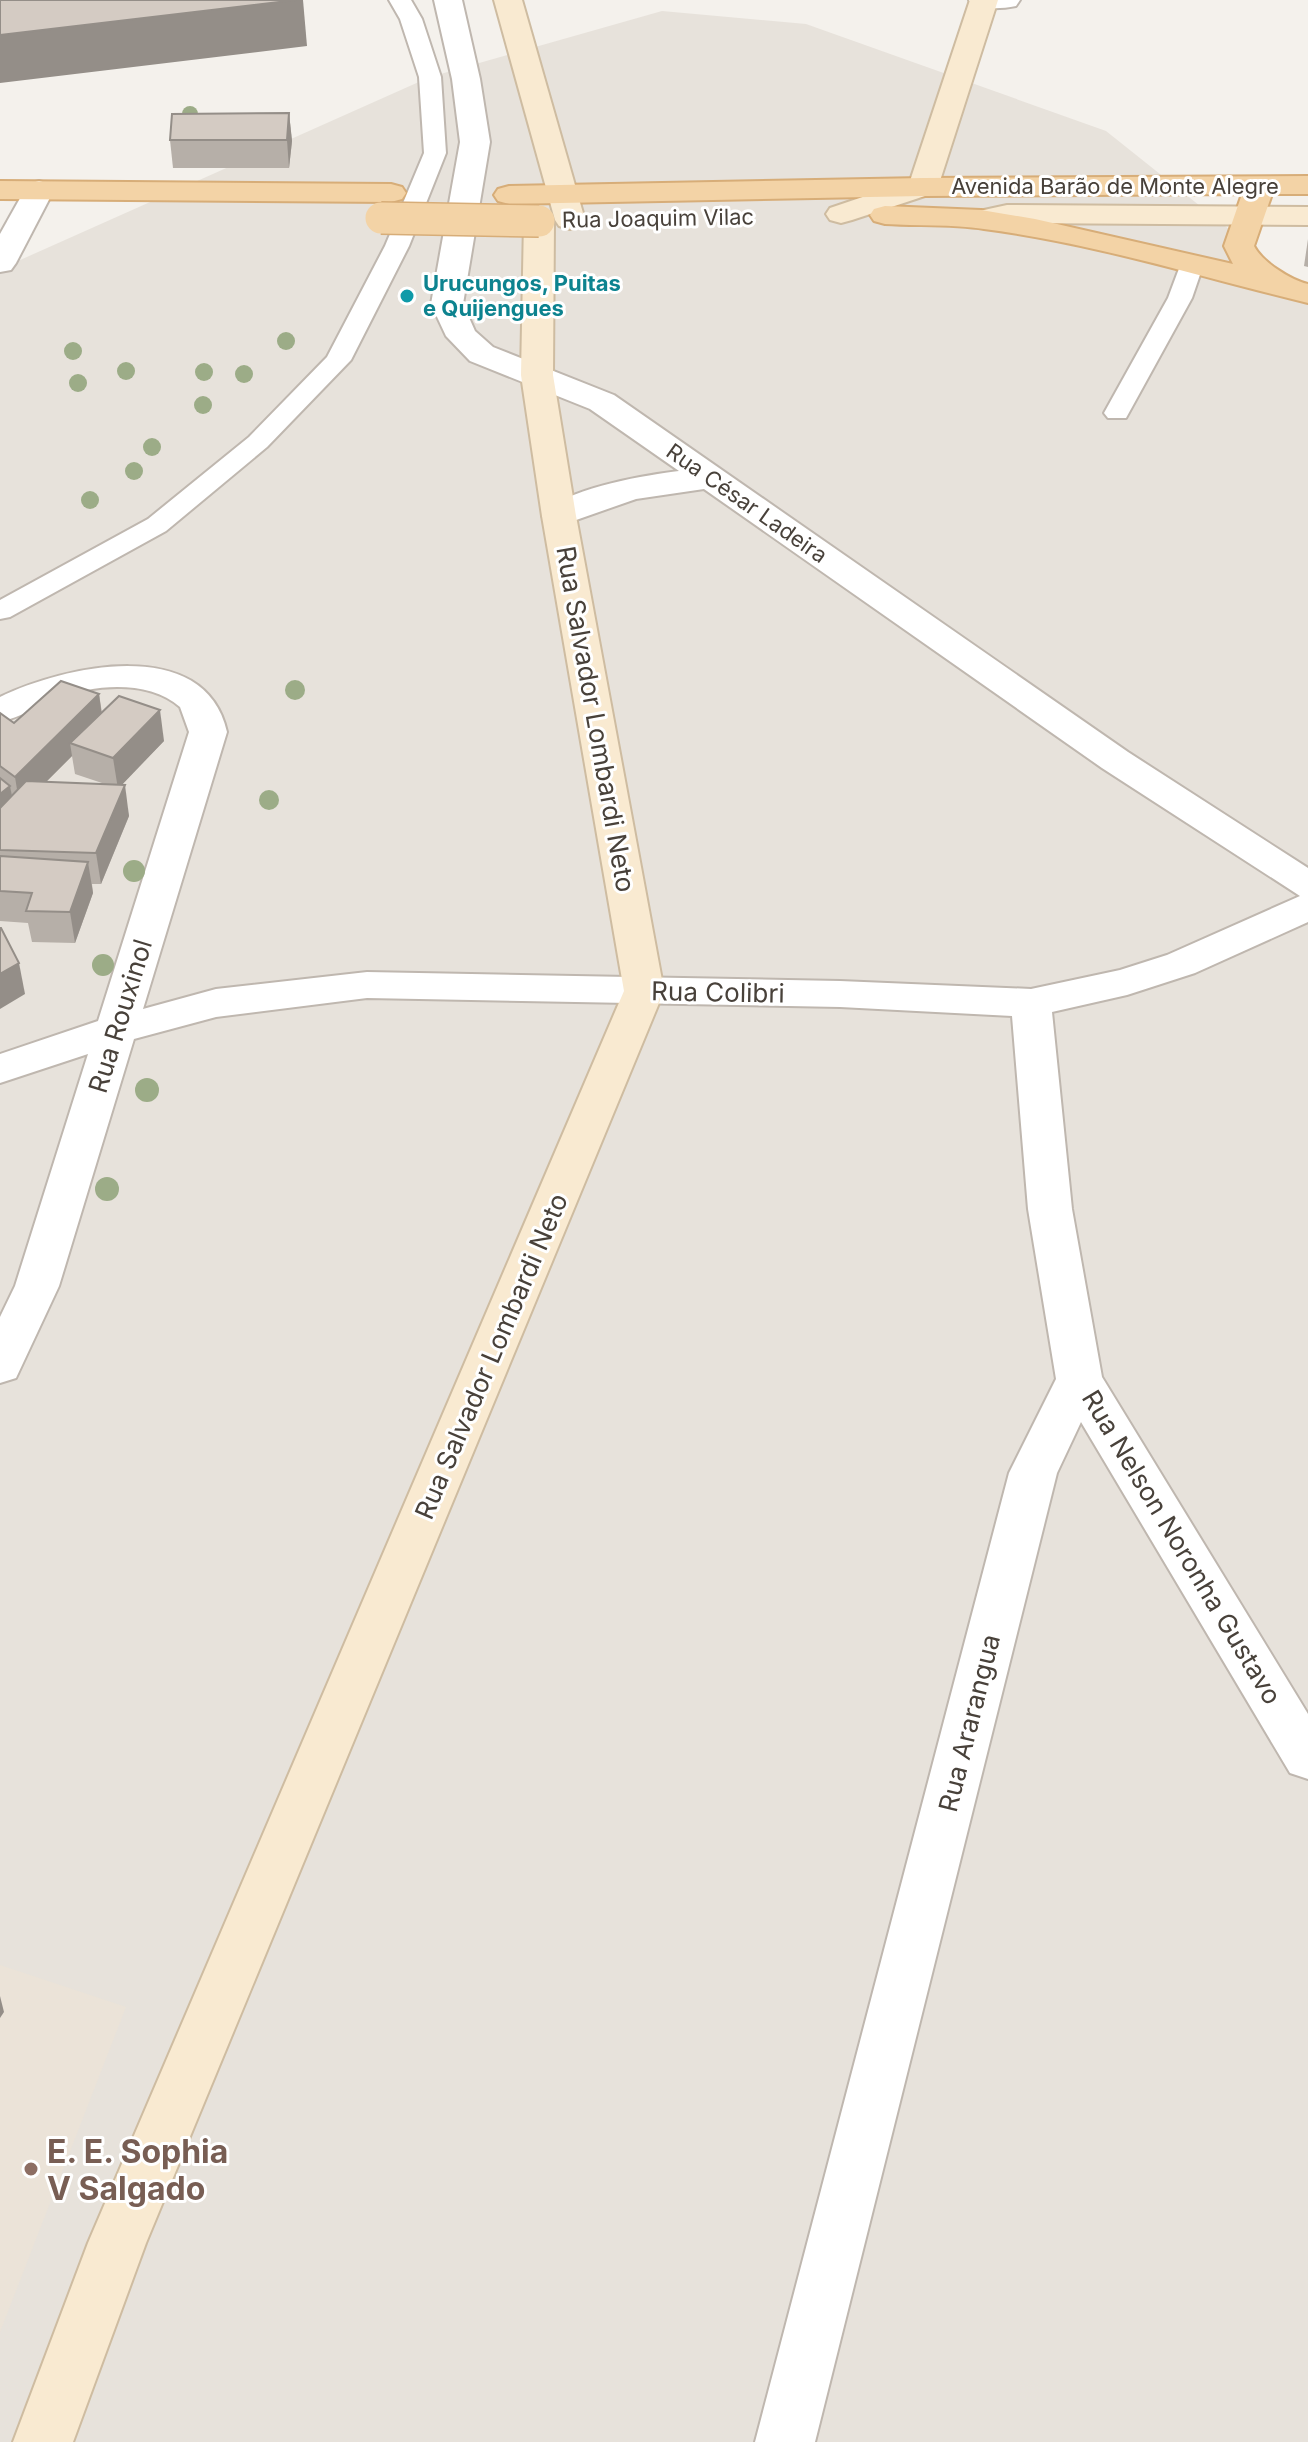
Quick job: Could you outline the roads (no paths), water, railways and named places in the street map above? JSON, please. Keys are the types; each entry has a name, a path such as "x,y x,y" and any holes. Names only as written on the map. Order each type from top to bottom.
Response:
{"main road":[{"name":"Rua Salvador Lombardi Neto","path":"43,2442 117,2243 644,991 559,516 537,375 558,212 508,0"},
{"path":"841,214 923,187 983,0"},
{"path":"1260,185 1239,246 1245,259 1298,291"},
{"name":"Avenida Barão de Monte Alegre","path":"923,187 1308,185"},
{"name":"Rua Joaquim Vilac","path":"386,206 509,195 558,212 923,187"},
{"name":"Rua Joaquim Vilac","path":"0,190 21,208 386,206 981,219 1192,263 1298,291"},
{"name":"Avenida Barão de Monte Alegre","path":"981,219 1007,214 1308,216"}],"street":[{"name":"Rua César Ladeira","path":"448,0 466,79 475,142 447,304 455,328 492,362 537,375 602,402 1115,760 1308,886"},
{"path":"983,0 1006,0"},
{"path":"0,263 21,208"},
{"path":"559,516 588,501 632,489 711,478"},
{"name":"Rua Rouxinol","path":"0,711 75,681 131,677 188,694 204,712 208,732 37,1286 0,1366"},
{"name":"Rua Colibri","path":"0,1069 115,1030 216,1003 367,985 840,994 1031,1003 1141,978 1181,964 1308,907"},
{"path":"1031,1003 1050,1209 1079,1379"},
{"name":"Rua Nelson Noronha Gustavo","path":"1079,1379 1308,1758"},
{"name":"Rua Ararangua","path":"785,2442 1033,1473 1079,1379"}],"lane":[{"path":"0,611 157,525 258,442 338,360 397,246 435,153 430,77 411,19 400,0"},
{"path":"1117,413 1180,298 1192,263"}],"place":[{"name":"Urucungos, Puitas e Quijengues","path":"407,296"},
{"name":"E. E. Sophia V Salgado","path":"31,2169"}]}
